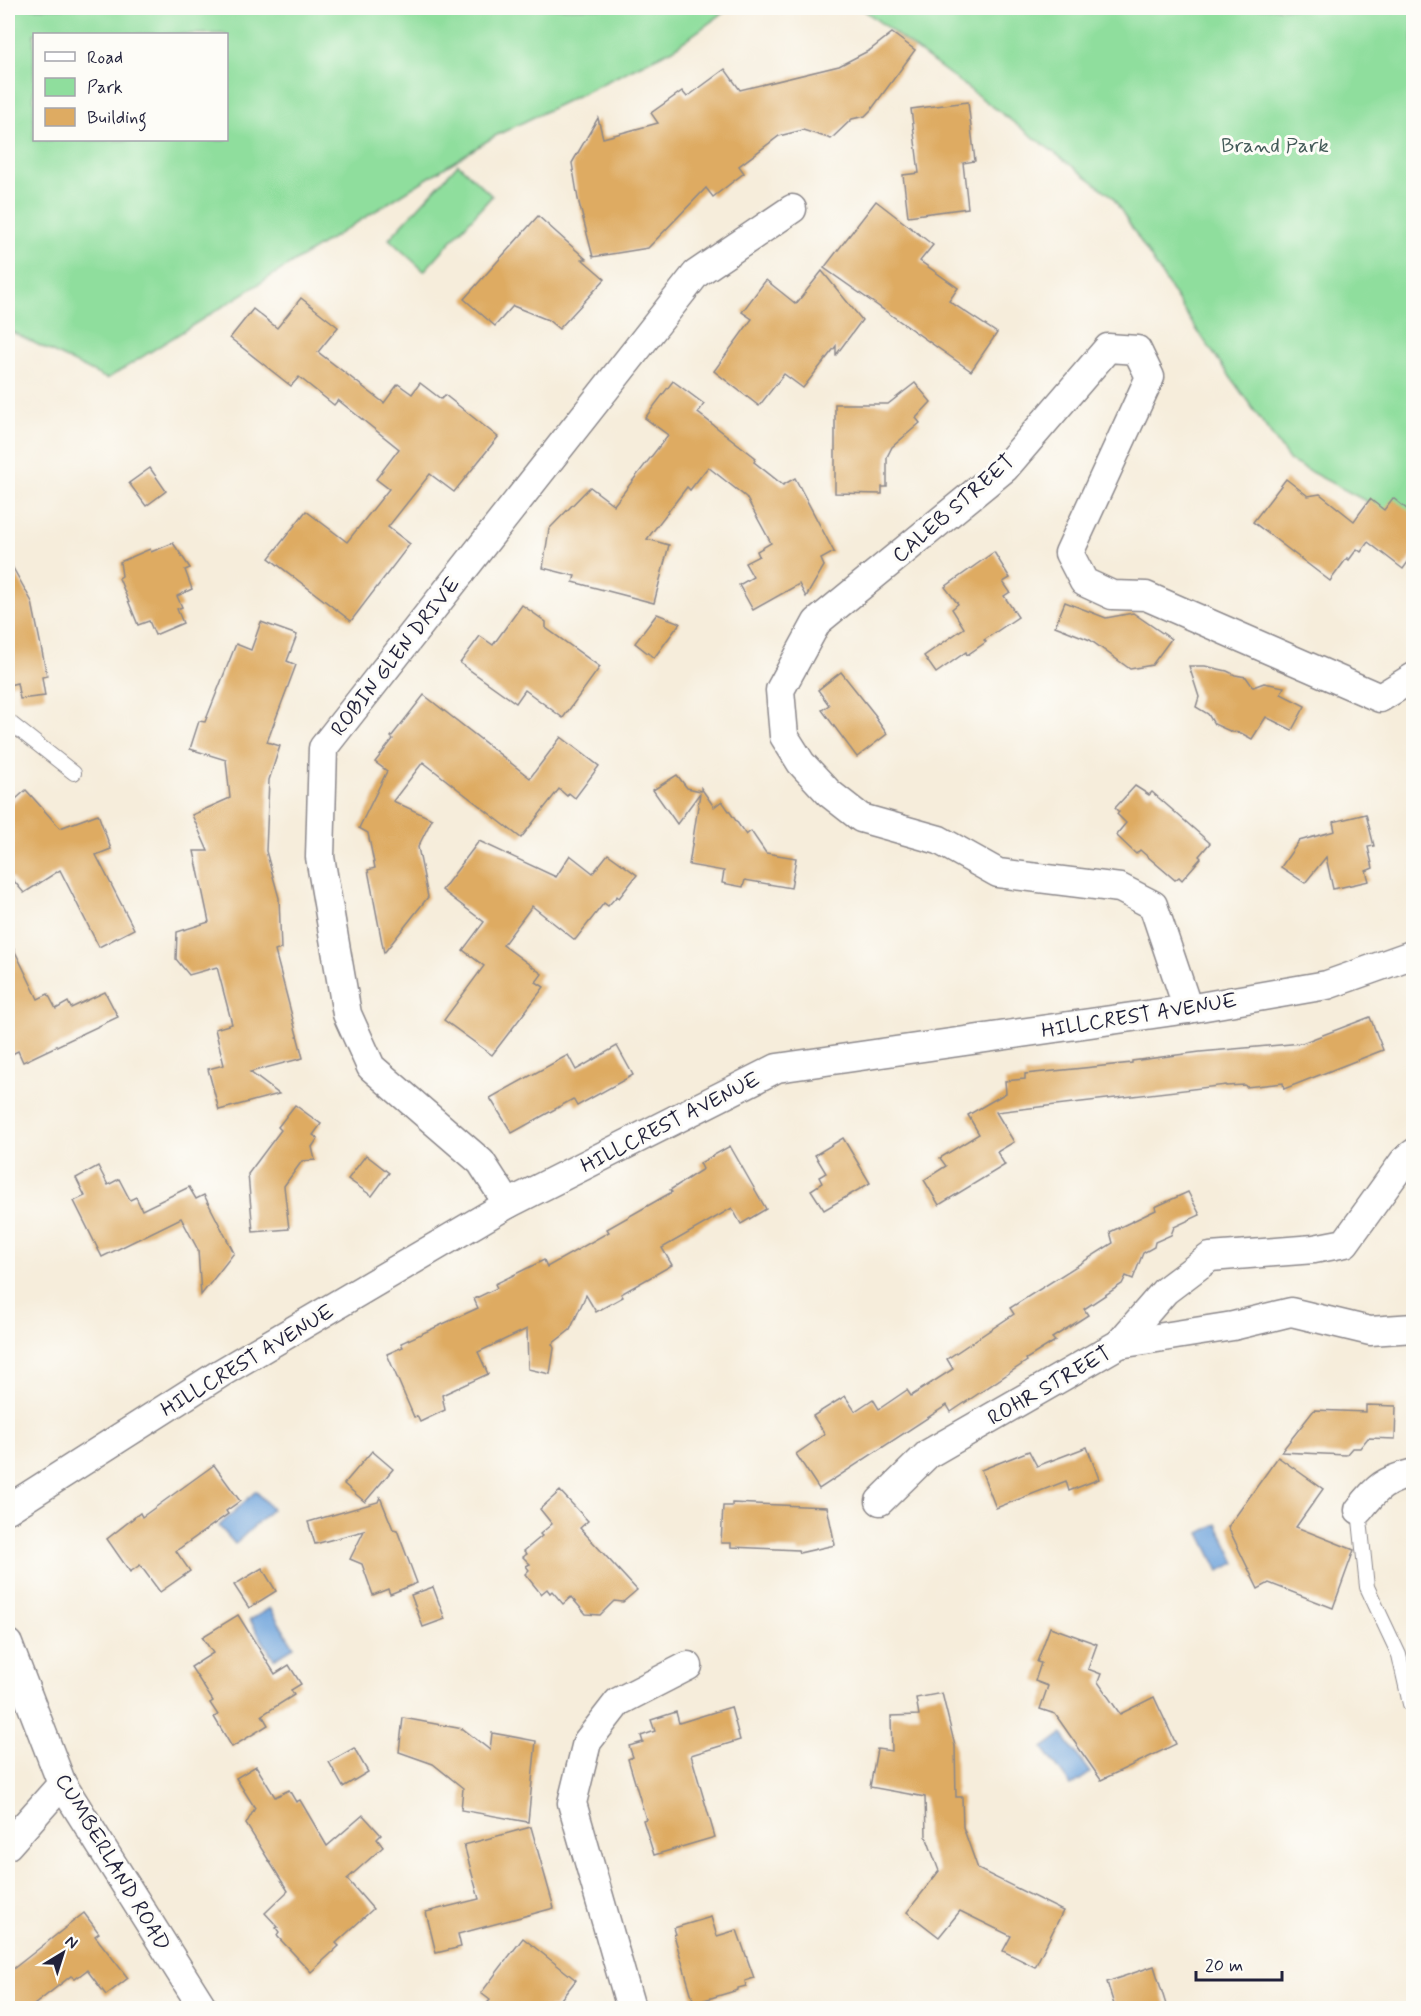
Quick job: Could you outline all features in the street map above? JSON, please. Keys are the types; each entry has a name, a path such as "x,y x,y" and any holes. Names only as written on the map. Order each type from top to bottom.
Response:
{"street":[{"name":"ROBIN GLEN DRIVE","path":"508,1204 481,1162 371,1067 347,1014 320,857 324,748 696,274 792,209"},
{"name":"CALEB STREET","path":"1188,1009 1154,905 1120,888 998,873 939,840 861,818 829,793 801,763 784,736 780,690 817,622 1005,468 1108,348 1137,350 1150,377 1069,553 1084,582 1112,595 1146,596 1380,698 1413,677"},
{"name":"HILLCREST AVENUE","path":"8,1509 221,1373 508,1204 777,1068 1188,1009 1327,985 1413,954"},
{"name":"ROHR STREET","path":"880,1501 928,1455 1119,1344 1166,1291 1210,1257 1314,1249 1345,1243 1404,1161 1413,1153"},
{"path":"1119,1344 1233,1326 1291,1312 1370,1331 1413,1328"},
{"path":"1359,1510 1386,1482 1413,1473"},
{"name":"CUMBERLAND ROAD","path":"8,1644 62,1784 203,2008"},
{"path":"627,2005 572,1803 587,1742 618,1702 688,1666"},
{"path":"8,1845 62,1784"}],"lane":[{"path":"8,721 74,773"},
{"path":"1359,1510 1367,1587 1399,1655 1410,1704 1413,1708"}],"green space":[{"path":"8,8 730,8 673,49 495,136 107,379 8,330"},
{"name":"Brand Park","path":"861,8 1413,8 1413,526 1290,461 1192,323 1112,196"},
{"path":"458,164 492,196 424,271 389,239"}],"water":[{"path":"256,1491 272,1509 235,1544 219,1526"},
{"path":"1217,1524 1236,1563 1219,1571 1200,1533"},
{"path":"270,1608 294,1647 274,1659 250,1620"},
{"path":"1062,1734 1090,1773 1071,1786 1043,1748"}],"building":[{"path":"892,33 915,50 865,116 852,119 831,139 803,130 779,136 739,166 744,173 713,197 706,188 648,248 593,257 578,199 572,163 598,118 603,138 658,123 651,113 682,91 687,97 725,69 740,90 839,66 870,50"},
{"path":"968,102 975,161 963,163 968,208 908,216 903,175 919,173 911,109"},
{"path":"876,201 933,245 920,261 958,288 949,301 997,333 971,371 824,268"},
{"path":"538,216 605,279 559,329 548,320 513,306 495,326 464,299"},
{"path":"822,271 862,320 836,355 836,346 803,388 784,374 759,406 714,371 752,319 742,312 766,280 796,304"},
{"path":"301,298 338,327 318,352 384,403 398,384 412,394 420,383 441,399 445,395 498,437 454,492 430,474 388,527 410,544 351,621 269,558 306,511 347,542 389,489 376,479 399,449 338,400 334,405 299,377 291,386 230,338 253,309 277,328"},
{"path":"673,381 704,404 698,413 756,458 754,462 783,485 795,478 834,552 821,559 824,566 806,597 799,584 753,610 739,585 753,577 745,563 759,556 757,551 771,543 746,497 708,467 690,490 687,487 647,539 669,545 654,603 573,582 575,576 543,568 549,529 590,487 614,505 668,435 645,418"},
{"path":"915,383 931,402 916,418 920,423 892,447 887,457 887,487 882,487 882,494 835,493 835,404 888,404"},
{"path":"150,468 166,491 146,506 129,483"},
{"path":"1286,479 1308,496 1320,494 1354,521 1370,499 1384,510 1393,498 1413,514 1413,555 1403,569 1368,542 1361,552 1357,549 1349,560 1347,558 1330,581 1253,522"},
{"path":"173,543 190,568 185,570 192,589 177,596 182,607 177,609 183,623 155,635 149,621 138,625 119,578 122,576 120,562 150,549 151,552"},
{"path":"994,552 1010,578 1003,582 1010,592 1004,596 1018,617 984,640 986,642 967,655 966,652 936,673 924,656 964,628 952,609 958,604 945,587"},
{"path":"8,559 32,602 47,676 42,677 45,696 20,699 17,683 9,685"},
{"path":"1065,602 1106,618 1133,613 1171,639 1152,665 1130,669 1090,640 1055,626"},
{"path":"522,605 546,622 546,628 600,667 563,718 525,690 516,703 460,663 480,636 493,645"},
{"path":"657,614 680,623 654,658 635,643"},
{"path":"261,622 297,635 287,661 296,665 267,742 280,746 269,780 266,851 279,898 281,949 275,951 303,1058 250,1072 279,1094 219,1110 208,1069 224,1065 215,1029 232,1024 217,967 189,975 176,959 177,932 209,922 194,851 208,851 192,815 230,798 226,760 190,749 199,721 205,722 236,644 251,650"},
{"path":"1189,666 1205,666 1246,677 1253,687 1264,683 1284,687 1281,694 1305,706 1292,730 1266,717 1252,739 1214,724 1208,714 1196,707 1199,697"},
{"path":"841,672 876,716 887,734 857,757 822,710 829,705 818,690"},
{"path":"424,695 530,778 561,737 599,766 575,798 569,793 567,796 559,789 521,838 423,762 393,801 432,819 418,847 428,897 384,953 368,870 375,868 368,833 359,828 387,771 375,762 393,739 391,737"},
{"path":"677,775 687,788 701,791 701,788 714,807 722,801 746,835 751,831 766,853 796,858 791,888 745,880 743,887 722,883 724,871 689,865 700,793 677,824 653,790"},
{"path":"1135,786 1149,795 1152,792 1210,843 1199,856 1201,858 1182,880 1179,877 1175,880 1140,850 1136,854 1116,835 1126,823 1117,814 1119,812 1115,808"},
{"path":"26,790 60,828 98,814 111,849 96,855 134,929 99,947 60,870 24,893 8,874 8,806"},
{"path":"1366,814 1374,846 1368,847 1373,868 1366,871 1369,881 1333,889 1326,857 1305,883 1281,867 1299,841 1335,831 1333,822"},
{"path":"479,841 556,877 570,855 593,873 608,854 637,875 619,898 617,896 608,906 604,903 575,940 532,906 503,945 542,974 536,982 544,987 492,1055 444,1020 484,966 463,950 484,922 442,890"},
{"path":"8,937 38,999 48,994 56,1009 68,1002 71,1008 105,992 118,1017 23,1062 18,1051 8,1056"},
{"path":"1370,1017 1383,1050 1284,1089 1283,1083 1246,1087 1245,1085 1226,1085 996,1112 1014,1142 997,1152 1005,1165 939,1205 924,1180 946,1166 940,1158 979,1134 968,1115 1006,1093 1005,1081 1025,1079 1025,1074 1132,1063 1132,1061 1200,1052 1302,1043"},
{"path":"617,1046 633,1075 577,1106 573,1099 512,1133 490,1098 568,1055 576,1070"},
{"path":"295,1105 321,1124 313,1135 318,1138 312,1147 315,1160 302,1161 284,1186 289,1229 253,1232 248,1174 281,1130 278,1127"},
{"path":"843,1138 870,1183 824,1210 811,1190 822,1183 819,1177 826,1173 815,1155"},
{"path":"730,1146 766,1209 741,1224 732,1208 662,1248 672,1265 621,1294 623,1297 596,1312 586,1295 570,1330 552,1344 554,1348 550,1374 528,1369 527,1329 478,1352 488,1374 442,1395 445,1410 420,1422 417,1416 414,1417 387,1354 403,1347 401,1343 478,1308 474,1299 497,1288 495,1284 544,1260 547,1267 609,1232 607,1229 672,1192 670,1190 703,1169 700,1163"},
{"path":"366,1155 389,1173 372,1196 348,1179"},
{"path":"98,1166 108,1185 119,1179 130,1200 136,1197 142,1210 189,1187 196,1199 204,1195 234,1253 201,1295 198,1250 181,1218 102,1257 74,1201 85,1196 76,1178"},
{"path":"1188,1192 1200,1215 1174,1227 1171,1235 1155,1242 1154,1247 1143,1253 1133,1279 1126,1276 1122,1284 1084,1309 1088,1315 1052,1338 1055,1341 951,1412 947,1405 819,1489 796,1454 825,1434 813,1416 845,1396 855,1411 873,1399 879,1409 907,1390 911,1396 953,1369 947,1359 1014,1314 1010,1308 1113,1243 1110,1232"},
{"path":"1366,1405 1396,1406 1395,1439 1368,1438 1360,1448 1352,1448 1346,1455 1281,1452 1314,1410 1366,1412"},
{"path":"1087,1447 1099,1479 1069,1491 1066,1481 996,1508 981,1470 1029,1451 1037,1466"},
{"path":"372,1451 393,1469 365,1502 344,1484"},
{"path":"1278,1457 1323,1489 1296,1527 1354,1550 1333,1608 1269,1583 1258,1589 1228,1527"},
{"path":"214,1465 240,1501 226,1511 228,1514 176,1551 190,1571 160,1592 140,1565 130,1572 107,1539 140,1513 142,1517"},
{"path":"560,1491 588,1521 580,1528 637,1590 623,1602 614,1601 600,1615 586,1614 571,1597 563,1604 552,1591 550,1593 547,1589 541,1594 525,1574 529,1570 526,1566 530,1564 523,1557 527,1554 524,1551 552,1524 540,1509"},
{"path":"380,1497 393,1529 397,1530 417,1583 390,1594 388,1589 373,1595 362,1564 350,1559 364,1531 315,1544 308,1522 378,1502"},
{"path":"732,1503 827,1507 835,1545 799,1553 798,1550 731,1547 731,1543 721,1543 723,1506 732,1506"},
{"path":"262,1568 276,1591 249,1608 234,1585"},
{"path":"433,1587 445,1619 423,1627 411,1595"},
{"path":"238,1615 275,1674 289,1665 301,1684 291,1690 294,1695 262,1715 268,1725 232,1747 214,1717 218,1715 210,1703 213,1701 191,1667 213,1653 202,1637"},
{"path":"1050,1627 1097,1644 1088,1669 1101,1674 1098,1682 1120,1714 1154,1697 1176,1744 1101,1780 1055,1714 1040,1709 1048,1686 1035,1681 1041,1663 1037,1662"},
{"path":"942,1693 955,1746 956,1797 962,1797 963,1827 978,1869 1063,1911 1035,1967 1003,1951 1011,1936 960,1911 939,1937 907,1912 939,1871 926,1836 925,1797 870,1787 877,1749 892,1751 891,1716 919,1715 916,1698"},
{"path":"731,1707 740,1740 691,1755 715,1837 654,1855 628,1759 633,1757 629,1746 643,1742 641,1736 655,1731 651,1720 676,1712 679,1723"},
{"path":"403,1718 463,1729 490,1750 492,1733 536,1741 528,1822 461,1810 463,1788 433,1764 399,1752"},
{"path":"354,1748 368,1772 343,1787 329,1762"},
{"path":"256,1766 275,1797 289,1790 296,1802 300,1800 327,1846 363,1815 381,1835 377,1839 383,1847 347,1879 373,1909 336,1943 339,1946 311,1972 278,1937 279,1932 276,1928 278,1927 265,1913 288,1891 246,1824 255,1808 236,1778"},
{"path":"531,1827 554,1908 458,1934 461,1947 436,1953 426,1912 479,1899 464,1845"},
{"path":"84,1913 99,1933 95,1936 128,1978 106,1995 87,1970 75,1979 71,1976 30,2008 8,2008 8,1973"},
{"path":"711,1917 717,1936 737,1930 754,1978 745,1981 746,1986 738,1990 694,2003 674,1935 676,1934 674,1928"},
{"path":"523,1938 576,1980 554,2008 483,2008 490,2000 481,1993"},
{"path":"1154,1966 1167,2008 1115,2008 1107,1982"}]}
